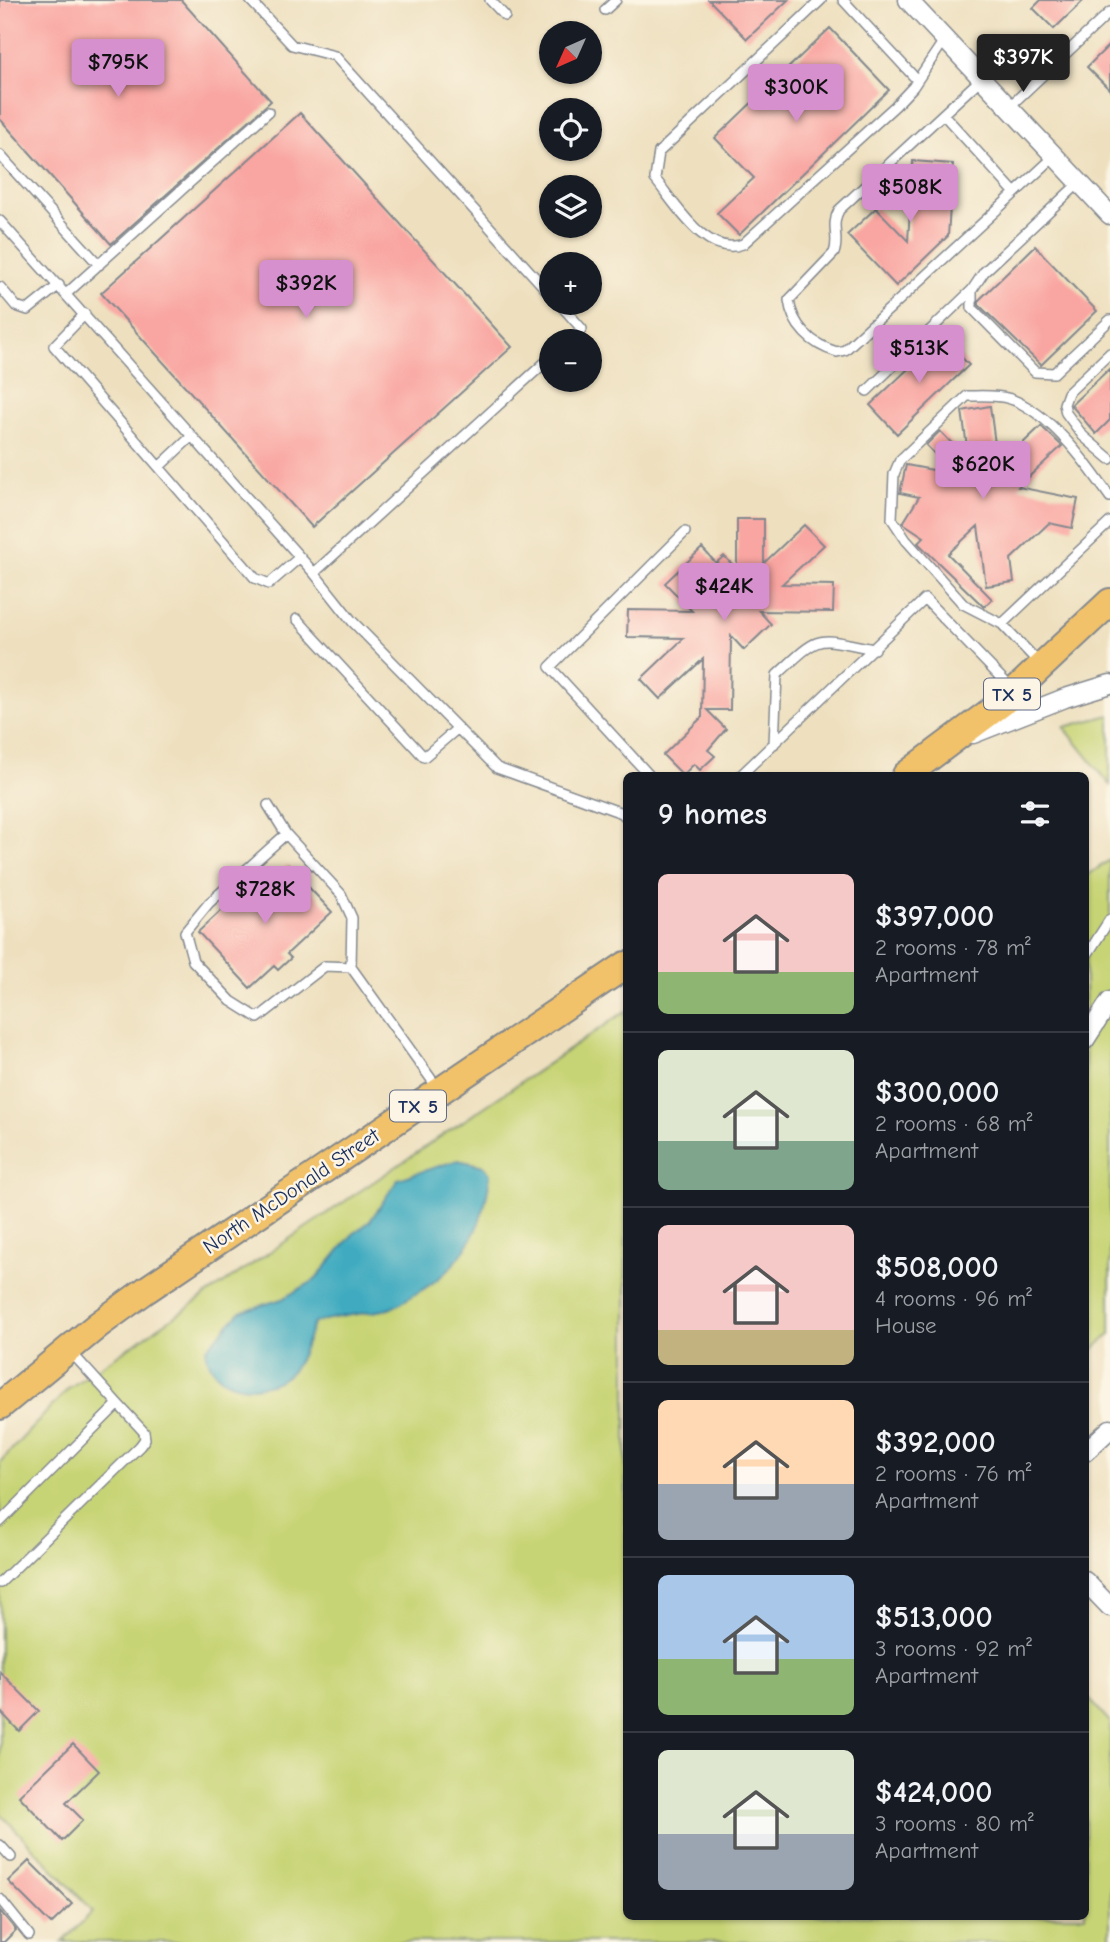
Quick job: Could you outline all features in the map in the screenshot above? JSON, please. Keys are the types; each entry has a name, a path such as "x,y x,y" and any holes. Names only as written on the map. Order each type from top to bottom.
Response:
{"main road":[{"name":"TX 5","path":"910,772 957,740 1029,679 1110,602"},
{"name":"North McDonald Street","path":"0,1406 68,1349 146,1290 623,967"}],"street":[{"path":"910,0 1110,215"},
{"path":"1029,679 1052,703"},
{"path":"957,740 1110,684"},
{"path":"1089,1034 1110,1001"},
{"path":"1089,1448 1110,1429"},
{"path":"1089,1585 1110,1606"}],"lane":[{"path":"250,0 292,45 335,57 539,282"},
{"path":"490,0 505,16"},
{"path":"605,10 616,0"},
{"path":"821,0 659,152 655,179 699,232 723,246 743,244 895,106 945,39"},
{"path":"843,0 917,80"},
{"path":"1009,107 1110,12"},
{"path":"982,78 839,211 834,219 838,243 834,253 789,300 790,313 812,341 837,352 845,350 1055,156"},
{"path":"66,294 268,113"},
{"path":"943,114 1015,193"},
{"path":"0,155 99,265"},
{"path":"867,391 972,290 984,272 1080,182"},
{"path":"0,221 300,557 352,621 497,768 551,785 623,814"},
{"path":"0,287 16,306 28,310 59,285"},
{"path":"972,290 972,308 1035,372 1054,373 1110,320"},
{"path":"85,314 54,346 255,578 269,584 300,557"},
{"path":"570,315 582,329"},
{"path":"1110,354 1068,393 1064,404 1066,413 1083,436 1110,459"},
{"path":"314,573 539,368"},
{"path":"1029,679 1002,624 963,604 906,540 892,519 894,474 900,460 967,396 995,396 1020,403 1051,426 1110,497"},
{"path":"159,467 192,436"},
{"path":"1002,624 1110,522"},
{"path":"646,772 550,667 685,531"},
{"path":"744,772 925,599 1029,679"},
{"path":"297,619 424,757 458,728"},
{"path":"774,744 777,675 812,642 821,639 875,649"},
{"path":"268,805 286,834 341,894 352,918 351,967 440,1091"},
{"path":"286,834 209,903 185,932 193,961 231,1001 258,1018 325,967 351,967"},
{"path":"1089,952 1110,919"},
{"path":"0,1583 145,1439 144,1432 68,1349"},
{"path":"0,1522 118,1404"},
{"path":"0,1845 11,1857"},
{"path":"0,1899 29,1935"}],"green space":[{"path":"1110,715 1110,785 1064,727"},
{"path":"1110,860 1110,1334 1089,1353 1089,874"},
{"path":"623,1013 623,1920 1089,1920 1089,1698 1110,1722 1110,1942 63,1942 93,1911 0,1813 0,1462 69,1388"}],"water":[{"path":"458,1160 484,1166 490,1174 477,1228 469,1244 447,1271 433,1283 389,1309 314,1323 293,1369 288,1375 271,1384 259,1387 235,1385 215,1372 206,1349 240,1312 282,1299 315,1280 352,1235 370,1221 398,1179"}],"building":[{"path":"0,0 181,0 271,101 111,244 0,119"},
{"path":"709,0 788,0 747,39"},
{"path":"1041,0 1084,0 1054,29 1033,8"},
{"path":"830,28 889,90 739,235 717,213 754,178 715,138"},
{"path":"1110,44 1110,90 1087,67"},
{"path":"300,113 512,347 312,527 101,293"},
{"path":"913,161 953,164 948,236 896,286 847,235 876,208 908,241"},
{"path":"1035,246 1097,311 1041,365 979,305 979,300"},
{"path":"942,337 969,365 897,434 870,405"},
{"path":"1110,368 1110,420 1096,434 1071,405"},
{"path":"990,406 998,467 1041,426 1062,446 1018,487 1078,499 1072,528 1049,523 1011,559 1014,582 986,586 978,526 948,554 992,599 984,607 918,543 924,537 903,523 919,497 900,493 906,465 954,474 926,445 940,431 969,461 962,411"},
{"path":"737,519 764,519 764,563 804,525 824,545 782,584 834,585 833,612 759,611 771,624 744,650 731,636 730,710 707,710 726,729 708,750 715,756 700,770 694,764 686,772 680,772 663,755 702,717 703,659 660,699 641,679 684,638 627,637 628,610 692,611 665,583 702,548 716,563 724,556 737,569"},
{"path":"288,865 332,912 287,954 291,958 278,970 274,966 250,988 198,932 240,893 248,902"},
{"path":"0,1672 39,1711 19,1731 0,1711"},
{"path":"73,1744 99,1771 66,1803 83,1820 62,1841 19,1796"},
{"path":"29,1861 72,1904 51,1924 8,1881"},
{"path":"0,1911 16,1930 4,1942 0,1942"}]}
